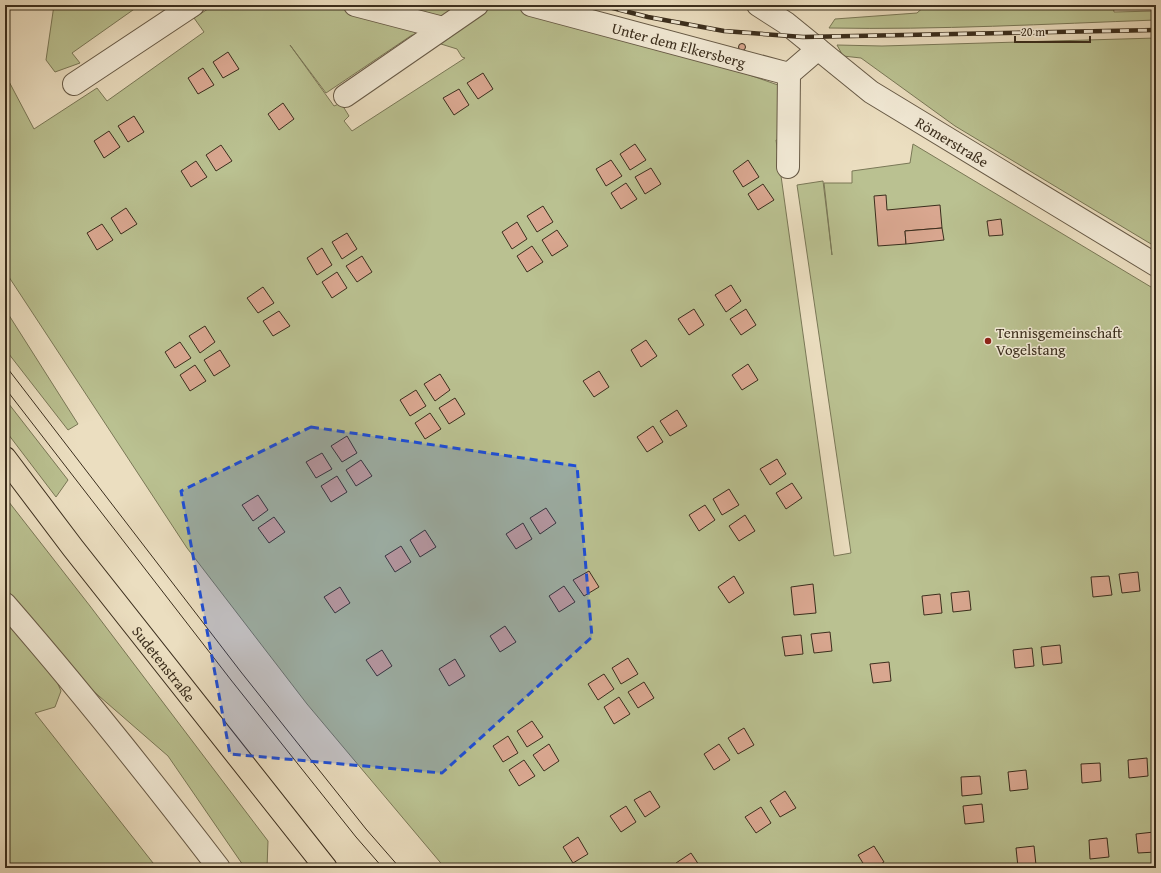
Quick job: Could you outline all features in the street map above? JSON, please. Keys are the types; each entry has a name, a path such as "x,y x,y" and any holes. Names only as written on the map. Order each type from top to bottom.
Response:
{"main road":[{"name":"Sudetenstraße","path":"5,458 73,548 326,868"}],"street":[{"path":"74,84 193,5"},
{"path":"355,5 443,28"},
{"path":"344,96 476,5"},
{"name":"Unter dem Elkersberg","path":"531,5 789,74"},
{"name":"Römerstraße","path":"758,5 786,23 871,92 1156,265"},
{"path":"788,167 789,74 818,49"},
{"path":"5,604 51,657 158,788 219,868"}],"highlighted area":[{"path":"311,427 577,466 592,637 442,773 230,754 181,491"}],"green space":[{"path":"54,5 140,5 72,53 80,63 55,72 46,60"},
{"path":"214,5 504,5 672,48 778,85 779,140 776,140 834,556 851,553 797,185 823,181 832,255 824,183 852,183 852,171 910,163 913,144 1156,290 1156,868 445,868 307,704 187,548 5,271 5,74 34,129 97,88 107,101 204,32 194,18","holes":["412,35 457,49 462,57 465,58 352,131 344,121 349,116 341,103 334,106 290,45 326,93"]},
{"path":"926,5 1113,5 1114,12 1156,11 1156,20 952,27 829,28 835,19 917,13"},
{"path":"1156,38 1156,247 955,126 861,58 843,56 837,45 882,46"},
{"path":"5,309 78,424 68,430 5,349"},
{"path":"5,399 68,480 56,497 5,430"},
{"path":"5,497 90,606 268,841 267,868 245,868 168,756 84,683 5,592"},
{"path":"5,617 54,675 61,691 55,707 35,713 157,868 5,868"}],"building":[{"path":"742,43 745,44 745,50 742,51 739,50 738,47 739,44"},
{"path":"228,52 239,69 223,78 213,62"},
{"path":"203,68 214,85 198,94 188,78"},
{"path":"483,73 493,89 478,99 467,83"},
{"path":"459,89 469,105 454,115 443,98"},
{"path":"283,103 294,119 279,130 268,114"},
{"path":"134,116 144,132 128,142 118,126"},
{"path":"109,131 120,147 104,158 94,141"},
{"path":"635,144 646,160 630,170 620,154"},
{"path":"221,145 232,161 216,171 206,155"},
{"path":"611,160 622,176 606,186 596,169"},
{"path":"748,160 759,177 743,187 733,171"},
{"path":"196,161 207,177 191,187 181,171"},
{"path":"651,168 661,184 645,194 635,177"},
{"path":"626,183 637,199 621,209 611,193"},
{"path":"763,184 774,200 758,210 748,194"},
{"path":"886,195 887,210 940,205 942,228 905,231 906,244 878,246 874,196"},
{"path":"543,206 553,222 537,232 527,216"},
{"path":"126,208 137,224 121,234 111,218"},
{"path":"1001,219 1003,235 989,236 987,221"},
{"path":"517,222 527,239 512,249 502,232"},
{"path":"102,224 113,240 97,250 87,233"},
{"path":"942,228 944,240 906,244 905,231"},
{"path":"557,230 568,246 552,256 542,240"},
{"path":"347,233 357,249 342,259 332,242"},
{"path":"532,246 543,262 527,272 517,256"},
{"path":"322,248 332,265 317,275 307,258"},
{"path":"362,256 372,272 357,282 346,266"},
{"path":"337,272 347,288 332,298 322,282"},
{"path":"731,285 741,301 726,312 715,295"},
{"path":"263,287 274,303 258,313 247,298"},
{"path":"694,309 704,325 689,335 678,319"},
{"path":"746,309 756,325 741,335 730,319"},
{"path":"279,311 290,326 273,336 263,321"},
{"path":"205,326 215,342 200,353 189,336"},
{"path":"646,340 657,356 641,367 631,350"},
{"path":"180,342 191,358 175,368 165,352"},
{"path":"220,350 230,366 214,376 204,360"},
{"path":"748,364 758,380 742,390 732,375"},
{"path":"195,365 206,381 190,391 180,375"},
{"path":"599,371 609,387 594,397 583,381"},
{"path":"440,374 450,390 435,401 424,384"},
{"path":"416,390 426,406 410,416 400,400"},
{"path":"455,398 465,414 449,424 439,408"},
{"path":"677,410 687,426 670,436 660,421"},
{"path":"430,413 441,429 425,439 415,423"},
{"path":"653,426 663,442 647,452 637,437"},
{"path":"347,436 357,453 342,462 331,446"},
{"path":"322,453 332,469 316,478 306,462"},
{"path":"777,459 786,474 770,485 760,469"},
{"path":"361,460 372,476 356,486 346,470"},
{"path":"337,476 347,492 331,502 321,486"},
{"path":"792,483 802,498 786,509 776,493"},
{"path":"729,489 739,505 722,515 713,499"},
{"path":"258,495 268,510 253,521 242,505"},
{"path":"705,505 715,520 699,531 689,515"},
{"path":"546,508 556,523 540,534 530,518"},
{"path":"745,515 755,531 739,541 729,526"},
{"path":"274,517 285,532 269,543 258,528"},
{"path":"523,523 532,539 516,549 506,534"},
{"path":"425,530 436,547 420,557 410,540"},
{"path":"401,546 411,562 395,572 385,556"},
{"path":"589,571 599,587 584,596 573,580"},
{"path":"1138,572 1140,591 1122,593 1119,574"},
{"path":"734,576 744,593 729,603 718,587"},
{"path":"1109,576 1112,595 1093,597 1091,577"},
{"path":"813,584 816,613 794,615 791,587"},
{"path":"564,586 575,602 559,612 549,596"},
{"path":"340,587 350,603 335,613 324,597"},
{"path":"969,591 971,610 953,612 951,593"},
{"path":"940,594 942,613 924,615 922,596"},
{"path":"505,626 516,642 500,652 490,636"},
{"path":"830,632 832,651 814,653 811,634"},
{"path":"801,635 803,654 785,656 782,637"},
{"path":"1060,645 1062,663 1043,665 1041,647"},
{"path":"1032,648 1034,666 1015,668 1013,650"},
{"path":"382,650 392,666 377,676 366,660"},
{"path":"628,658 638,674 621,684 612,668"},
{"path":"455,659 465,676 449,686 439,669"},
{"path":"889,662 891,681 873,683 870,664"},
{"path":"604,674 614,689 598,700 588,684"},
{"path":"644,682 654,698 638,708 628,692"},
{"path":"619,697 630,714 614,724 604,707"},
{"path":"532,721 543,737 527,747 517,731"},
{"path":"744,728 754,745 738,754 728,738"},
{"path":"508,736 518,753 503,762 493,746"},
{"path":"549,744 559,761 544,771 533,755"},
{"path":"719,744 730,760 714,770 704,754"},
{"path":"1147,758 1148,776 1129,778 1128,760"},
{"path":"524,760 535,776 519,786 509,770"},
{"path":"1100,763 1101,781 1082,783 1081,764"},
{"path":"1026,770 1028,789 1010,791 1008,772"},
{"path":"980,776 982,794 962,796 961,777"},
{"path":"650,791 660,807 645,817 634,800"},
{"path":"785,791 796,808 780,817 770,801"},
{"path":"982,804 984,822 965,824 963,806"},
{"path":"626,806 636,822 621,832 610,816"},
{"path":"761,807 771,823 756,833 745,817"},
{"path":"1154,832 1156,852 1138,853 1136,834"},
{"path":"578,837 588,854 573,863 563,847"},
{"path":"1107,838 1109,857 1090,859 1089,840"},
{"path":"874,846 884,862 874,868 866,868 858,855"},
{"path":"1034,846 1036,865 1018,867 1016,848"},
{"path":"691,853 701,868 679,868 676,863"}],"tram line":[{"path":"5,365 241,672 366,829 400,868"},
{"path":"5,388 231,680 356,837 383,868"}],"railway":[{"path":"601,5 648,17 724,31 803,37 1156,30"}],"place":[{"name":"Tennisgemeinschaft Vogelstang","path":"988,341"}]}
